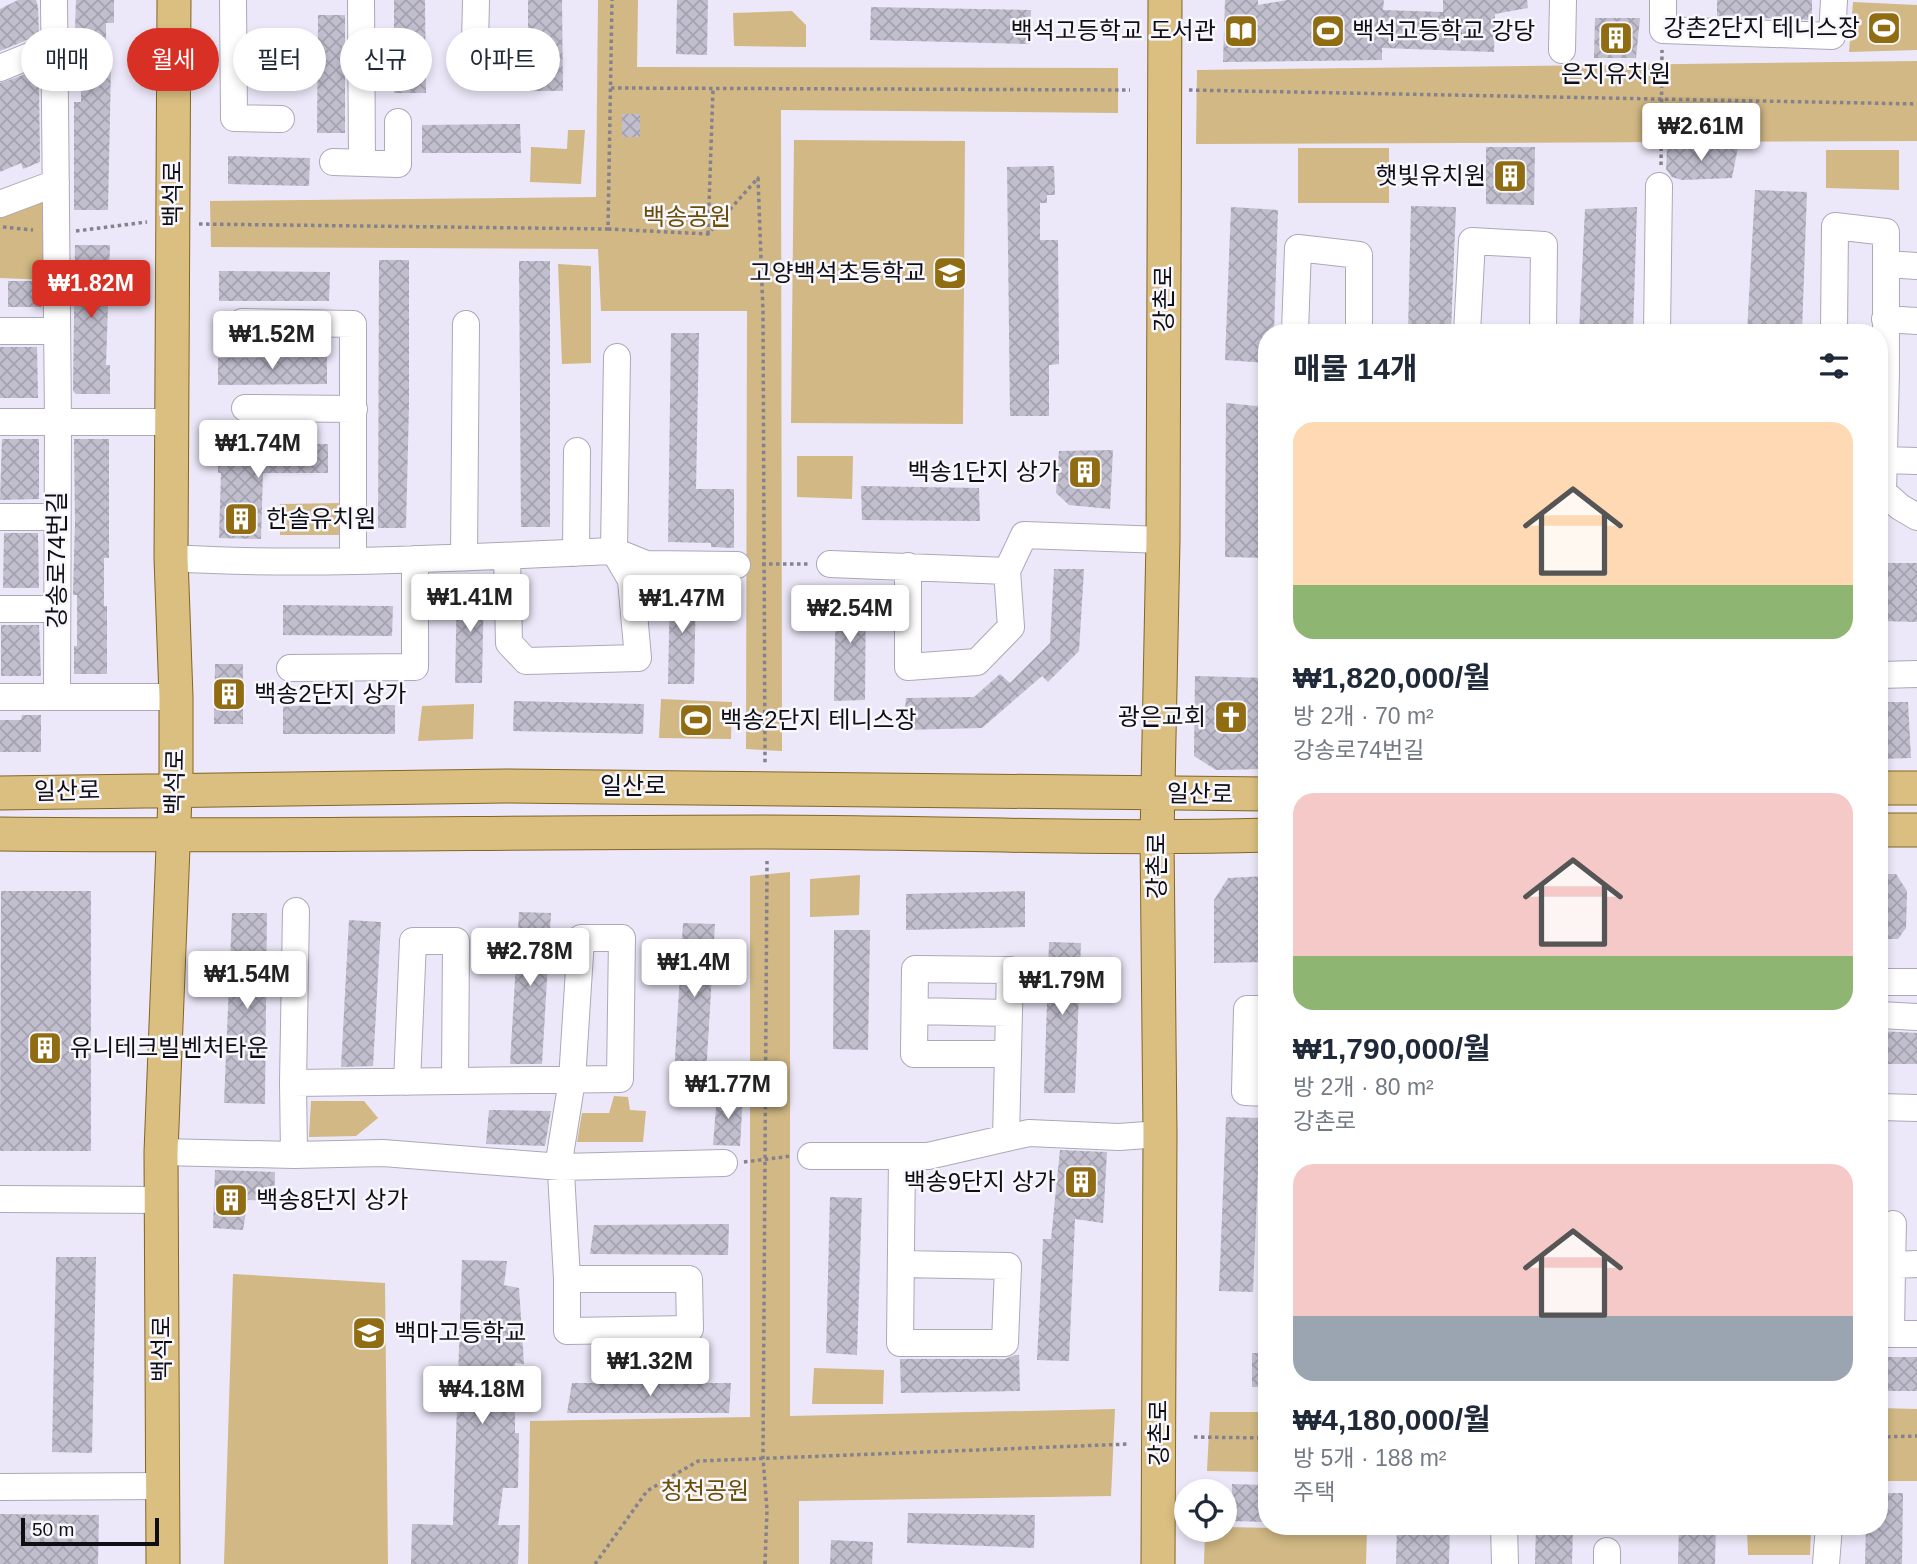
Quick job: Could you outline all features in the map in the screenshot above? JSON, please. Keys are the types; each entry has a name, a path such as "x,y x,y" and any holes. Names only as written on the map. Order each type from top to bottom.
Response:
{"main road":[{"name":"백석로","path":"163,1564 161,1152 174,836 176,697 171,558 174,0"},
{"name":"강촌로","path":"1158,1564 1160,1135 1157,838 1163,540 1165,0"},
{"name":"일산로","path":"0,793 520,786 1258,794"},
{"path":"1888,788 1917,788"},
{"path":"1888,830 1917,830"},
{"name":"일산로","path":"0,834 174,836 767,832 1157,838 1258,835"}],"street":[{"name":"강송로74번길","path":"54,0 54,28"},
{"path":"233,0 233,28"},
{"path":"361,0 362,162"},
{"path":"475,28 476,0"},
{"path":"1562,50 1563,0"},
{"path":"1663,0 1663,30 1832,36 1834,0"},
{"path":"0,68 21,59"},
{"name":"강송로74번길","path":"55,91 57,697"},
{"path":"234,91 234,118 281,120"},
{"path":"333,162 398,164 398,122"},
{"path":"0,204 56,183"},
{"path":"1657,324 1659,186"},
{"path":"1834,324 1835,226 1886,232 1885,324"},
{"path":"1467,324 1472,241 1544,245 1543,324"},
{"path":"1295,324 1298,248 1359,255 1359,324"},
{"path":"1886,264 1917,266"},
{"path":"1885,319 1917,321"},
{"path":"242,322 354,324 353,560"},
{"path":"464,556 466,324"},
{"path":"0,331 57,331"},
{"path":"508,556 509,643 526,661 638,658 631,580 614,551 617,357"},
{"path":"245,408 354,409"},
{"path":"0,422 171,422"},
{"path":"576,553 577,451"},
{"path":"1888,460 1917,461"},
{"path":"0,517 57,517"},
{"path":"908,566 908,667 977,662 1011,626 1007,570 1024,536 1163,540"},
{"path":"171,558 353,560 614,551 646,564 737,565"},
{"path":"290,668 415,667 415,559"},
{"path":"830,565 1007,570"},
{"path":"0,609 57,609"},
{"path":"1888,675 1917,674"},
{"path":"0,697 176,697"},
{"path":"294,1155 296,911"},
{"path":"293,1083 572,1080 620,1079 622,937 581,938 572,1080 560,1155 568,1279 567,1331 690,1329 689,1279 568,1279"},
{"path":"407,1082 413,941 456,941 455,1081"},
{"path":"1006,1138 1009,1013 1010,970 915,968 914,1054 1008,1054"},
{"path":"1888,982 1917,982"},
{"path":"1258,1009 1247,1009 1245,1092 1258,1093"},
{"path":"915,1011 1009,1013"},
{"path":"1888,1015 1917,1017"},
{"path":"1888,1107 1917,1108"},
{"path":"811,1156 928,1156 1029,1133 1119,1138 1160,1135"},
{"path":"161,1152 294,1155 383,1153 561,1167 724,1163"},
{"path":"901,1264 1008,1266 1004,1343 900,1343 902,1156"},
{"path":"0,1199 162,1200"},
{"path":"1896,1224 1904,1264 1891,1334 1917,1334"},
{"path":"0,1487 163,1486"},
{"path":"1504,1535 1504,1564"},
{"path":"1826,1564 1828,1535"}],"path":[{"path":"608,229 612,0"},
{"path":"1659,186 1663,30"},
{"path":"611,88 1130,90"},
{"path":"708,234 713,89"},
{"path":"1189,90 1917,104"},
{"path":"708,234 758,178 763,312 765,763"},
{"path":"0,227 55,231 147,222"},
{"path":"197,224 608,229 708,234"},
{"path":"737,565 830,565"},
{"path":"765,1564 767,1510 763,1458 767,861"},
{"path":"724,1163 811,1156"},
{"path":"1194,1437 1258,1438"},
{"path":"1888,1437 1917,1437"},
{"path":"595,1564 647,1491 698,1461 1129,1444"}],"green space":[{"name":"백송공원","path":"598,0 638,0 637,67 1118,68 1118,113 781,110 782,751 746,749 747,311 601,311 598,249 211,247 210,201 596,197"},
{"name":"강촌2단지 테니스장","path":"1853,2 1917,5 1917,50 1849,52"},
{"path":"792,11 806,25 806,47 734,46 733,13"},
{"path":"1917,61 1917,141 1196,144 1197,70"},
{"path":"568,130 585,130 581,184 530,182 531,147 567,149"},
{"path":"794,140 965,141 963,424 791,423"},
{"path":"1298,148 1389,148 1389,203 1298,203"},
{"path":"1826,150 1899,150 1899,190 1826,188"},
{"path":"46,201 48,280 0,278 0,215"},
{"path":"558,264 591,266 591,363 562,364"},
{"path":"797,456 853,456 852,499 797,497"},
{"path":"343,503 343,535 280,535 280,504"},
{"name":"백송2단지 테니스장","path":"661,699 732,702 731,739 659,738"},
{"path":"474,704 473,739 418,741 422,706"},
{"name":"청천공원","path":"790,872 790,1416 1115,1409 1111,1496 799,1501 799,1564 528,1564 530,1421 750,1417 750,876"},
{"path":"860,875 859,915 810,917 810,879"},
{"path":"614,1096 628,1097 630,1110 646,1111 643,1142 577,1142 582,1113 609,1113"},
{"path":"311,1101 364,1101 378,1118 356,1136 309,1137"},
{"path":"233,1274 385,1283 388,1564 224,1564"},
{"path":"814,1368 884,1370 883,1404 812,1404"},
{"path":"1888,1408 1917,1409 1917,1481 1888,1481"},
{"path":"1210,1412 1258,1412 1258,1472 1207,1471"},
{"path":"1237,1527 1258,1528 1258,1535 1367,1535 1366,1564 1204,1564 1205,1542 1237,1542"},
{"path":"1747,1535 1811,1535 1810,1555 1748,1555"}],"building":[{"path":"18,0 36,0 39,28 21,28 21,42 0,51 0,9"},
{"path":"76,0 114,0 114,23 106,23 106,28 75,28"},
{"path":"394,0 425,0 425,28 394,28"},
{"path":"528,0 562,0 563,91 560,91 560,28 528,28"},
{"path":"677,0 708,0 707,55 676,54"},
{"path":"1225,0 1258,0 1258,5 1287,0 1384,0 1383,10 1443,12 1443,0 1527,0 1528,8 1495,14 1494,52 1382,48 1382,60 1223,62"},
{"path":"1717,0 1812,0 1812,20 1717,16"},
{"path":"871,7 1031,10 1030,44 870,40"},
{"path":"318,15 345,15 345,28 340,28 340,91 345,91 345,133 317,133 317,91 326,91 326,28 318,28"},
{"name":"은지유치원","path":"1595,18 1640,18 1636,58 1594,58"},
{"path":"21,76 21,91 39,91 40,162 23,169 21,163 0,172 0,83"},
{"path":"81,91 110,91 108,210 74,210 74,102 81,102"},
{"path":"394,91 426,91 426,93"},
{"path":"622,114 640,114 640,137 622,137"},
{"path":"520,124 521,153 422,153 422,125"},
{"name":"햇빛유치원","path":"1486,147 1535,147 1534,205 1486,204"},
{"path":"1738,147 1732,178 1682,180 1672,177 1666,169 1667,148"},
{"path":"228,156 310,158 309,186 228,184"},
{"path":"1054,166 1055,195 1047,195 1047,203 1040,203 1040,240 1058,240 1059,364 1049,365 1049,416 1010,416 1007,167"},
{"path":"1755,190 1807,192 1802,324 1747,324"},
{"path":"1411,206 1456,207 1451,324 1408,324"},
{"path":"1231,207 1278,210 1274,324 1258,324 1258,362 1225,360"},
{"path":"1637,207 1633,324 1579,324 1585,209"},
{"path":"75,245 110,245 106,365 110,365 110,394 76,394 73,391"},
{"path":"379,260 409,260 406,528 378,528"},
{"path":"519,261 550,261 550,527 521,527"},
{"path":"219,271 330,272 329,301 219,301"},
{"path":"8,281 41,281 41,307 8,307"},
{"path":"671,333 699,333 696,489 734,489 734,548 711,547 711,543 668,542"},
{"path":"0,347 37,347 38,398 0,398"},
{"path":"327,357 327,384 218,385 218,358"},
{"path":"1226,403 1258,406 1258,558 1225,557"},
{"path":"2,439 39,439 39,499 0,500"},
{"path":"74,439 109,439 109,558 104,558 107,674 74,674 77,595 73,595"},
{"path":"218,443 328,444 328,473 263,473 261,539 219,538 221,473 218,473"},
{"name":"백송1단지 상가","path":"1113,450 1110,509 1069,505 1056,493 1059,451"},
{"path":"861,486 979,488 980,521 862,520"},
{"path":"4,533 38,533 39,588 3,588"},
{"path":"1888,563 1917,563 1917,622 1888,621"},
{"path":"1054,569 1084,569 1079,651 1048,682 1042,676 982,728 903,730 906,698 974,697 1000,674 1010,683 1050,643"},
{"path":"457,585 484,585 482,683 455,683"},
{"path":"670,585 696,586 694,684 668,684"},
{"path":"836,588 866,588 865,700 834,701"},
{"path":"283,605 393,606 392,636 283,635"},
{"path":"1,625 39,625 41,676 1,676"},
{"name":"백송2단지 상가","path":"215,664 243,664 243,724 214,724"},
{"name":"광은교회","path":"1195,676 1258,678 1258,769 1216,770 1194,756"},
{"path":"514,701 644,704 643,734 513,731"},
{"path":"1888,702 1908,702 1911,758 1888,759"},
{"path":"395,705 395,734 283,734 283,706"},
{"path":"22,715 41,715 41,752 0,752 0,720 21,720"},
{"path":"1888,874 1896,874 1907,891 1906,928 1898,939 1888,939"},
{"path":"1258,876 1258,962 1214,963 1214,900 1228,878"},
{"name":"유니테크빌벤처타운","path":"1,891 91,891 91,1151 0,1151"},
{"path":"1025,891 1025,927 906,930 906,894"},
{"path":"519,912 551,913 542,1064 510,1064"},
{"path":"232,913 267,913 265,1104 224,1103"},
{"path":"349,920 381,922 373,1066 341,1067"},
{"path":"683,923 715,924 706,1075 674,1075"},
{"path":"834,930 870,930 868,1050 833,1049"},
{"path":"1049,942 1081,943 1075,1093 1044,1093"},
{"path":"1888,1031 1917,1033 1917,1064 1888,1064"},
{"path":"717,1095 743,1096 740,1146 713,1145"},
{"path":"489,1110 551,1111 545,1146 486,1144"},
{"path":"1226,1117 1258,1118 1253,1292 1219,1291"},
{"path":"1060,1150 1107,1152 1103,1223 1075,1219 1069,1361 1037,1360 1043,1239 1051,1239"},
{"name":"백송8단지 상가","path":"215,1170 275,1172 274,1201 248,1200 243,1230 213,1228"},
{"path":"830,1197 862,1198 857,1355 826,1353"},
{"path":"729,1224 728,1255 590,1254 594,1225"},
{"path":"56,1257 96,1257 92,1453 52,1452"},
{"path":"462,1260 507,1261 504,1285 519,1288 524,1364 515,1363 515,1433 519,1433 518,1488 503,1488 498,1525 520,1525 518,1564 411,1564 412,1524 453,1525"},
{"path":"1252,1353 1258,1353 1258,1387 1252,1387"},
{"path":"1019,1355 1020,1391 901,1393 900,1359 1005,1359"},
{"path":"1888,1357 1917,1357 1917,1391 1888,1391"},
{"path":"572,1383 731,1383 729,1413 567,1413"},
{"path":"1237,1484 1258,1485 1258,1522 1237,1521"},
{"path":"1888,1493 1903,1493 1902,1564 1865,1564 1866,1535 1888,1535"},
{"path":"908,1513 1035,1515 1034,1548 907,1543"},
{"path":"0,1514 99,1515 98,1564 0,1564"},
{"path":"1397,1535 1450,1535 1449,1564 1396,1564"},
{"path":"1536,1535 1573,1535 1572,1564 1535,1564"},
{"path":"1679,1535 1716,1535 1715,1564 1678,1564"},
{"path":"831,1540 873,1542 872,1564 830,1564"}],"place":[{"name":"강촌2단지 테니스장","path":"1884,28"},
{"name":"백석고등학교 도서관","path":"1241,31"},
{"name":"백석고등학교 강당","path":"1328,31"},
{"name":"은지유치원","path":"1616,38"},
{"name":"햇빛유치원","path":"1510,176"},
{"name":"고양백석초등학교","path":"950,273"},
{"name":"백송1단지 상가","path":"1085,472"},
{"name":"한솔유치원","path":"241,519"},
{"name":"백송2단지 상가","path":"229,694"},
{"name":"광은교회","path":"1231,717"},
{"name":"백송2단지 테니스장","path":"696,720"},
{"name":"유니테크빌벤처타운","path":"45,1048"},
{"name":"백송9단지 상가","path":"1081,1182"},
{"name":"백송8단지 상가","path":"231,1200"},
{"name":"백마고등학교","path":"369,1333"}]}
